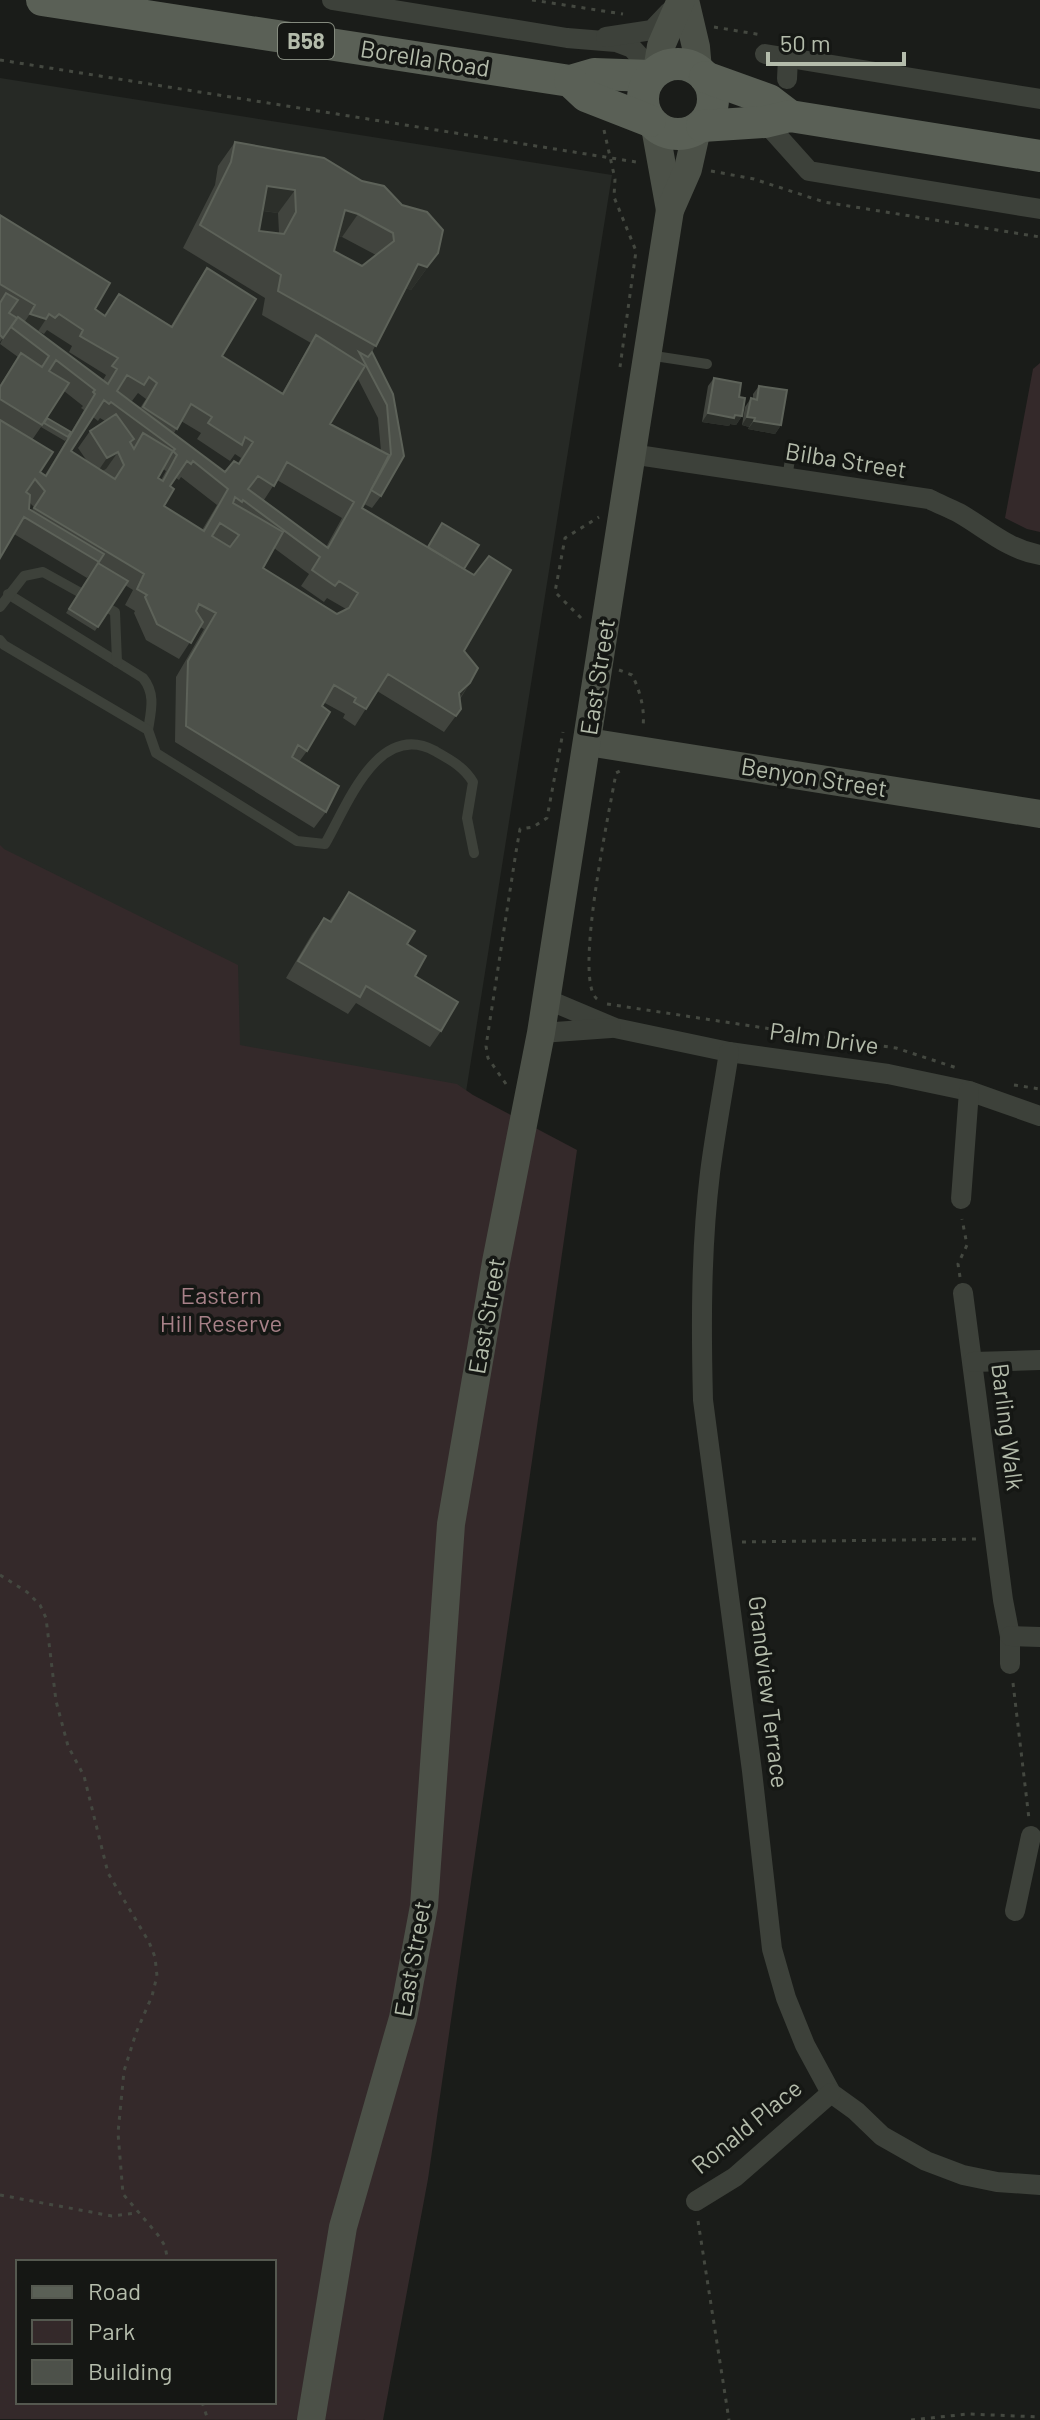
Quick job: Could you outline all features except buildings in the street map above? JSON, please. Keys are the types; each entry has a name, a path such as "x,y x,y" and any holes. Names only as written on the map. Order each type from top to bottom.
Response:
{"main road":[{"name":"Borella Road","path":"42,0 570,81 594,74 654,73"},
{"path":"653,124 642,98 682,0"},
{"path":"682,0 702,74 711,86 713,107 699,127"},
{"name":"B58","path":"654,73 678,64 769,100 777,119"},
{"name":"Borella Road","path":"570,81 586,96 653,124"},
{"name":"B58","path":"653,124 676,135 699,127 777,119 1040,156"},
{"name":"East Street","path":"653,124 675,167"},
{"name":"East Street","path":"311,2420 343,2227 403,2018 424,1906 451,1524 496,1262 541,1033 675,167 699,127"},
{"name":"Benyon Street","path":"588,742 630,760 1040,814"}],"street":[{"name":"Borella Road","path":"332,0 567,38 598,39 632,48 654,73"},
{"name":"Borella Road","path":"598,39 652,30 682,0"},
{"path":"765,54 1040,99"},
{"path":"787,79 788,58"},
{"path":"777,119 799,163 809,171 1040,209"},
{"name":"Bilba Street","path":"631,454 929,499 960,514 984,532 1019,551 1040,555"},
{"name":"Palm Drive","path":"546,999 615,1028 729,1052 888,1074 969,1091 1035,1112"},
{"name":"Palm Drive","path":"541,1033 615,1028"},
{"name":"Grandview Terrace","path":"729,1052 710,1172 702,1298 703,1400 772,1949 786,1998 805,2045 831,2093 882,2136 926,2161 963,2175 997,2182 1040,2185"},
{"path":"961,1199 969,1091"},
{"name":"Barling Walk","path":"963,1293 1010,1636 1010,1664"},
{"path":"973,1362 1040,1360"},
{"path":"1010,1636 1040,1637"},
{"path":"1015,1911 1032,1881 1031,1836"},
{"name":"Ronald Place","path":"696,2201 735,2177 831,2093"}],"lane":[{"path":"646,355 707,364"},
{"path":"787,478 792,447"},
{"path":"0,607 24,576 43,572 115,612 117,662"},
{"path":"8,594 143,678 150,686 152,698 148,730 156,753 297,841 325,844 372,763 385,752 407,743 428,747 454,761 468,773 473,782 467,818 474,853"},
{"path":"0,640 148,730"}],"path":[{"path":"532,0 631,16"},
{"path":"0,60 754,179 824,202 1040,237"},
{"path":"619,670 632,675 644,710 630,760 616,773 596,878 597,896 588,942 588,980 592,995 606,1004 896,1048 960,1069"},
{"path":"1005,1083 1040,1089"},
{"path":"961,1199 967,1245 958,1264 963,1293"},
{"path":"722,1542 995,1539"},
{"path":"0,1575 27,1592 40,1605 46,1618 56,1701 68,1746 84,1776 108,1873 155,1957 157,1976 152,1996 124,2071 118,2133 123,2194 165,2246 168,2260"},
{"path":"1010,1664 1031,1836"},
{"path":"0,2195 112,2216 137,2213"},
{"path":"696,2201 729,2420"},
{"path":"911,2420 968,2414 1040,2417"}],"shaded area":[{"path":"0,78 612,175 462,1117 0,1047"}],"green space":[{"path":"1040,363 1040,532 1005,518 1033,369"},
{"name":"Eastern Hill Reserve","path":"0,845 238,965 240,1045 457,1084 577,1150 428,2179 383,2420 0,2419"}]}
